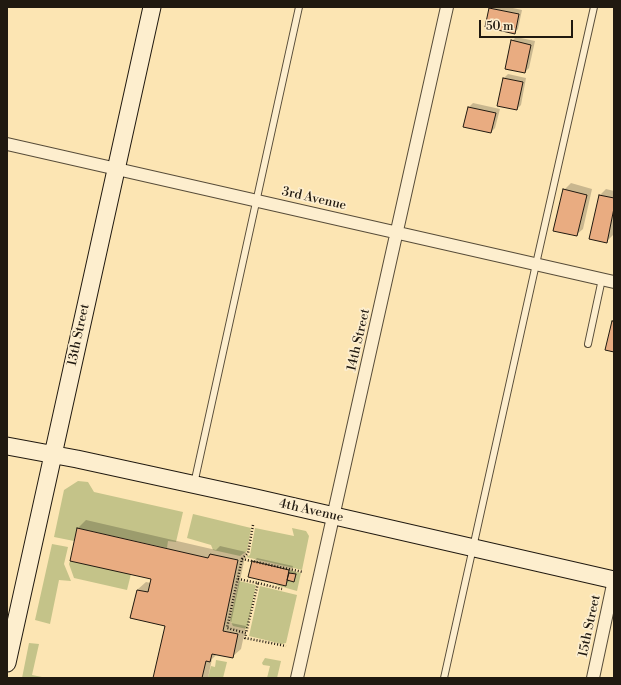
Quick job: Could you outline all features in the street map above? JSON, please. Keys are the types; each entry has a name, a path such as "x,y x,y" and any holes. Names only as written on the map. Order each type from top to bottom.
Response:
{"street":[{"name":"13th Street","path":"7,663 152,7"},
{"name":"14th Street","path":"297,678 447,7"},
{"name":"3rd Avenue","path":"7,144 614,282"},
{"name":"4th Avenue","path":"7,446 78,459 194,484 614,580"},
{"name":"15th Street","path":"593,678 614,580"}],"lane":[{"path":"194,484 299,7"},
{"path":"444,678 594,7"},
{"path":"588,344 602,279"}],"path":[{"path":"246,633 227,628 242,558 248,553 253,525"},
{"path":"242,558 303,572"},
{"path":"238,579 282,589"},
{"path":"258,583 245,638 286,646"}],"shaded area":[{"path":"78,481 88,482 94,492 183,512 176,542 168,541 167,548 77,528 74,541 54,537 64,490"},
{"path":"193,514 251,528 247,551 240,556 213,550 211,545 187,538"},
{"path":"255,528 294,536 292,528 306,531 309,536 302,570 246,557 250,555"},
{"path":"52,544 68,547 64,564 71,581 59,580 50,624 35,620"},
{"path":"70,561 131,574 127,590 74,578 69,564"},
{"path":"289,570 301,573 297,591 276,585 286,586"},
{"path":"239,581 256,585 247,629 233,626 230,620"},
{"path":"260,586 297,595 286,643 282,644 249,636"},
{"path":"29,643 39,644 32,675 47,678 22,678"},
{"path":"265,658 281,661 277,678 267,678 270,666 263,665 262,663"},
{"path":"216,660 227,662 223,678 208,678 211,666 215,667"}],"building":[{"path":"489,8 519,14 515,34 485,27"},
{"path":"511,40 531,45 525,73 505,69"},
{"path":"503,78 523,82 517,110 497,106"},
{"path":"468,107 496,113 491,133 463,127"},
{"path":"563,189 587,195 577,236 553,231"},
{"path":"599,195 614,198 614,208 607,243 589,239"},
{"path":"612,321 614,321 614,352 605,350"},
{"path":"77,528 208,558 210,554 238,560 223,631 238,634 233,658 212,654 210,662 206,661 202,678 153,678 165,626 130,618 137,590 148,592 151,579 70,561"},
{"path":"252,561 289,570 286,586 248,577"},
{"path":"289,573 296,574 294,582 287,580"}]}
